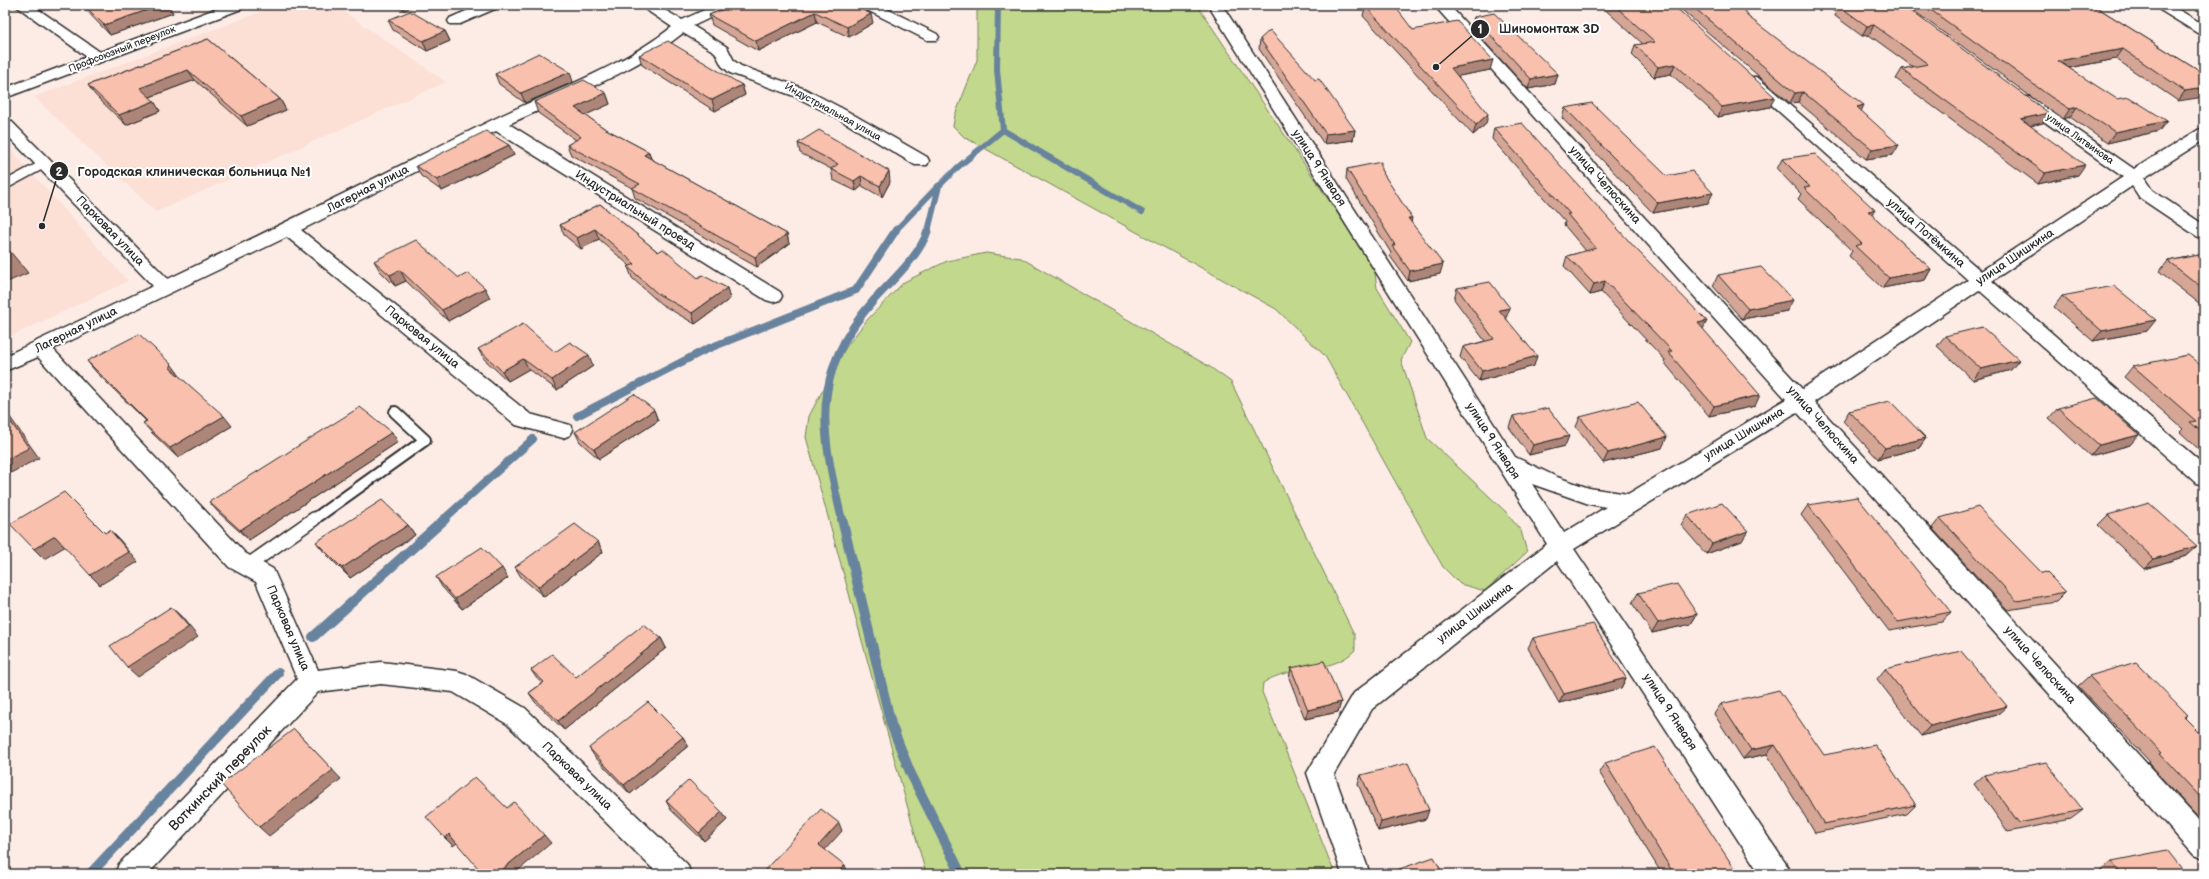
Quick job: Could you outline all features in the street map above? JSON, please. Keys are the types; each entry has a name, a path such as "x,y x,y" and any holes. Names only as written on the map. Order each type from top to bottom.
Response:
{"street":[{"path":"22,5 99,58"},
{"name":"Профсоюзный переулок","path":"5,93 239,5"},
{"path":"455,21 492,5"},
{"name":"Индустриальная улица","path":"646,5 722,50 724,61 732,68 743,73 785,84 921,161"},
{"name":"Лагерная улица","path":"5,364 289,229 497,124 629,62 662,42 682,26 726,5"},
{"path":"868,5 932,37"},
{"name":"улица 9 Января","path":"1215,5 1560,546 1776,874"},
{"name":"улица Челюскина","path":"1440,5 1801,400 2204,846"},
{"path":"2160,5 2204,31"},
{"name":"улица Потёмкина","path":"1736,67 2204,477"},
{"name":"улица Литвинова","path":"2013,92 2134,177 2146,194 2204,233"},
{"name":"Парковая улица","path":"5,124 165,287"},
{"name":"Индустриальный проезд","path":"497,124 773,296"},
{"name":"улица Шишкина","path":"1356,874 1320,773 1363,701 1560,546 1801,400 2134,177 2204,133"},
{"name":"Парковая улица","path":"289,229 523,420 563,430"},
{"name":"Парковая улица","path":"40,347 232,555 247,566 265,576 311,682 381,673 457,682 516,716 677,874"},
{"path":"1507,463 1549,483 1589,496 1630,504"},
{"name":"Воткинский переулок","path":"129,874 311,682"}],"lane":[{"path":"5,185 44,164"},
{"path":"247,566 425,440 394,412"}],"shaded area":[{"path":"279,5 334,5 446,82 156,212 34,97"},
{"path":"5,143 128,281 5,339"}],"green space":[{"path":"977,5 1197,5 1363,251 1375,273 1377,288 1410,342 1401,360 1427,438 1505,511 1521,531 1527,552 1485,591 1460,584 1443,567 1325,356 1276,309 964,137 953,126 955,115 977,60"},
{"path":"986,253 1021,258 1210,367 1231,382 1355,636 1355,650 1346,658 1335,663 1286,673 1274,677 1263,683 1262,692 1335,874 926,874 806,437 809,416 846,347 867,320 904,282 947,261"}],"building":[{"path":"84,5 162,5 104,25"},
{"path":"717,5 852,5 871,14 847,27 815,12 756,41 709,15 724,9"},
{"path":"1394,5 1413,30 1457,21 1493,60 1451,68 1488,114 1476,125 1365,6"},
{"path":"1614,5 1673,5 1775,97 1722,107 1675,64 1658,67 1635,45 1655,42"},
{"path":"1691,5 1737,5 1749,15 1746,15 1864,105 1857,107 1899,145 1872,149 1803,92 1795,93"},
{"path":"1903,5 2049,113 2021,119 2085,165 2045,173 1902,69 1928,64 1874,25 1867,26 1839,6"},
{"path":"1924,5 2093,5 2204,74 2204,77 2201,77 2204,79 2204,88 2185,91 2123,49 2058,61 2117,99 2129,97 2167,121 2115,132 2077,107 2070,109 2051,97"},
{"path":"410,11 445,31 423,41 388,20"},
{"path":"1494,13 1558,74 1531,79 1474,17"},
{"path":"1270,30 1315,80 1319,79 1355,130 1326,134 1260,39"},
{"path":"208,39 280,99 241,116 188,70 140,88 154,101 119,115 88,85"},
{"path":"668,41 742,85 712,100 639,55"},
{"path":"539,53 570,72 521,93 495,74"},
{"path":"584,80 606,93 575,108 604,128 649,152 644,155 787,234 755,257 632,188 640,184 567,145 581,137 534,102"},
{"path":"1592,103 1667,176 1692,171 1713,193 1658,203 1565,108"},
{"path":"1522,123 1637,250 1707,321 1698,323 1760,395 1714,406 1668,352 1672,351 1605,281 1594,284 1567,256 1596,248 1567,214 1570,214 1494,128"},
{"path":"819,130 889,171 880,186 861,176 854,181 831,169 838,164 798,143"},
{"path":"486,131 509,145 437,180 416,166"},
{"path":"1815,154 1875,210 1868,211 1931,269 1889,278 1855,246 1862,244 1804,188 1810,187 1782,159"},
{"path":"1381,162 1381,170 1412,218 1408,218 1443,264 1410,271 1392,246 1395,245 1347,169"},
{"path":"600,204 658,252 663,249 698,278 702,275 727,288 692,313 658,294 628,267 635,264 595,229 577,238 560,225"},
{"path":"416,240 459,278 468,273 485,288 442,310 400,270 390,275 374,261"},
{"path":"2204,254 2204,289 2168,261"},
{"path":"1761,267 1793,300 1748,309 1718,275"},
{"path":"1490,282 1510,308 1499,310 1537,356 1482,371 1463,347 1494,339 1457,288"},
{"path":"2114,286 2156,320 2102,331 2062,296"},
{"path":"523,324 555,352 570,342 589,355 552,380 523,359 502,371 478,349"},
{"path":"1982,327 2019,360 1981,369 1945,336"},
{"path":"139,334 172,365 169,367 224,416 170,448 143,423 147,421 87,361"},
{"path":"2188,355 2204,368 2204,434 2190,422 2196,421 2133,366"},
{"path":"634,394 654,410 594,449 575,432"},
{"path":"2097,398 2139,435 2099,445 2058,408"},
{"path":"1890,401 1926,438 1885,448 1849,411"},
{"path":"1638,402 1667,437 1608,453 1580,417"},
{"path":"360,407 392,432 240,530 209,502"},
{"path":"1548,408 1569,436 1533,445 1513,416"},
{"path":"5,414 29,448 5,460"},
{"path":"64,492 105,533 110,530 129,552 90,575 55,536 34,549 10,524"},
{"path":"1857,497 1951,612 1898,622 1808,505"},
{"path":"382,500 408,525 342,568 316,542"},
{"path":"1722,503 1748,531 1712,544 1687,515"},
{"path":"2149,503 2197,546 2154,559 2108,515"},
{"path":"1978,507 2042,573 2046,572 2066,592 2017,601 1940,518"},
{"path":"575,524 598,542 538,587 515,567"},
{"path":"482,547 502,568 455,599 436,577"},
{"path":"1677,584 1697,614 1658,623 1638,593"},
{"path":"171,607 189,627 127,667 110,646"},
{"path":"644,624 661,638 558,721 529,693 544,682 531,670 552,654 576,677"},
{"path":"1593,624 1626,678 1564,694 1533,638"},
{"path":"1961,651 2007,706 1930,726 1885,669"},
{"path":"1324,661 1341,702 1308,710 1291,668"},
{"path":"2136,662 2188,715 2184,717 2204,737 2204,801 2160,754 2162,753 2089,676"},
{"path":"1779,690 1824,755 1875,745 1916,805 1824,824 1775,745 1751,750 1721,704"},
{"path":"648,702 683,737 624,785 589,748"},
{"path":"294,729 333,770 259,827 221,784"},
{"path":"1655,747 1738,874 1674,874 1605,763"},
{"path":"2046,762 2083,810 2019,823 1984,775"},
{"path":"1408,763 1429,810 1381,822 1361,775"},
{"path":"475,777 507,808 514,802 544,835 497,874 483,874 449,834 445,838 426,817"},
{"path":"689,780 722,812 699,833 666,801"},
{"path":"821,809 839,823 819,845 845,865 837,874 761,874"},
{"path":"2167,850 2186,874 2122,874 2112,861"},
{"path":"1434,857 1443,874 1385,874"},
{"path":"10,870 14,874 5,874"}],"waterway":[{"path":"998,5 997,70 1003,130"},
{"path":"928,231 939,186 958,167 1003,130"},
{"path":"1003,130 1142,212"},
{"path":"895,231 938,186"},
{"path":"577,416 707,349 856,290 896,230"},
{"path":"842,520 829,458 826,431 826,404 830,379 839,353 853,327 874,300 912,258 924,240 928,230"},
{"path":"443,520 533,439"},
{"path":"313,637 445,519"},
{"path":"842,519 891,724 910,772 961,874"},
{"path":"90,874 278,673"}],"place":[{"name":"Шиномонтаж 3D","path":"1436,67"},
{"name":"Городская клиническая больница №1","path":"42,226"}]}
